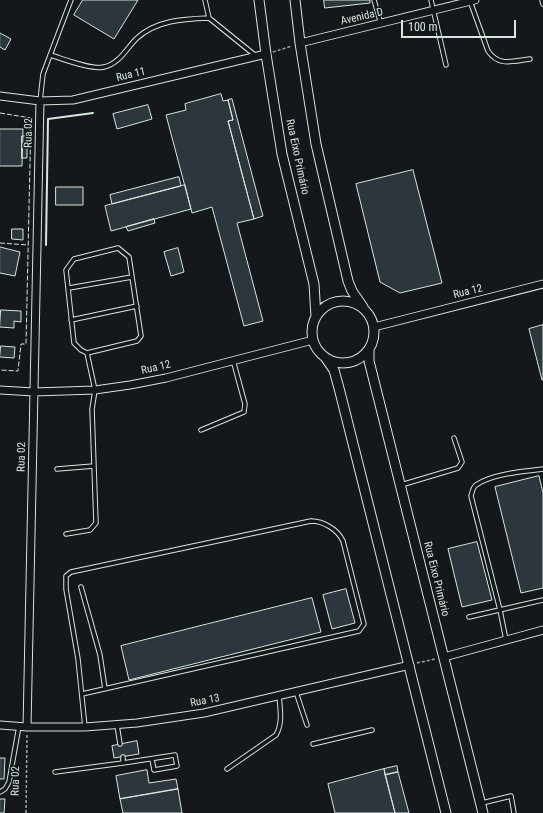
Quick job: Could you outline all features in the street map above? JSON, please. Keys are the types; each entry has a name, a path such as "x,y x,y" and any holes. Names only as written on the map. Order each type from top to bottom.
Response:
{"street":[{"name":"Rua Eixo Primário","path":"260,0 266,54 282,154 314,284 316,317"},
{"name":"Rua Eixo Primário","path":"295,0 300,43 316,144 348,281 352,292 363,307"},
{"name":"Avenida D","path":"300,43 473,1"},
{"name":"Rua 11","path":"0,96 40,101 73,100 266,54"},
{"name":"Rua 02","path":"27,727 40,101"},
{"name":"Rua 12","path":"374,327 543,284"},
{"path":"337,301 351,302 363,307 371,316 374,327 373,343 369,350 358,359 343,363 334,362 319,352 313,340 313,324 321,310 337,301"},
{"name":"Rua 12","path":"0,390 34,392 95,390 130,385 166,378 233,359 313,340"},
{"name":"Rua Eixo Primário","path":"369,350 369,361 483,813"},
{"path":"325,357 334,370 340,392 410,665 446,813"},
{"path":"444,657 543,630"},
{"name":"Rua 13","path":"0,725 27,727 85,727 117,725 204,713 296,690 410,665"}],"lane":[{"path":"40,101 41,81 71,0"},
{"path":"205,0 209,18 256,56"},
{"path":"374,0 381,24"},
{"path":"431,0 446,65"},
{"path":"542,0 543,4"},
{"path":"473,1 488,52 492,58 503,62 530,59"},
{"path":"50,55 95,67 104,67 119,58 137,38 158,25 186,19 209,18"},
{"path":"118,248 125,252 129,257 142,331 141,336 137,341 87,353 81,350 74,343 69,288 66,270 74,259 118,248"},
{"path":"69,288 132,277"},
{"path":"71,320 137,306"},
{"path":"66,534 90,530 96,523 92,409 95,390 87,353"},
{"path":"201,430 244,412 245,404 233,359"},
{"path":"400,486 458,468 462,462 454,438"},
{"path":"57,469 94,466"},
{"path":"506,640 500,610 471,496 472,490 475,485 491,478 543,468"},
{"path":"82,694 359,631 364,624 340,534 318,521 311,521 71,572 66,576 66,589 82,694 85,727"},
{"path":"82,587 100,655 105,689"},
{"path":"469,617 543,600"},
{"path":"296,690 307,725"},
{"path":"227,769 276,735 280,728 281,722 279,695"},
{"path":"117,725 120,744"},
{"path":"0,792 5,789 9,782 19,726"},
{"path":"313,744 372,730"},
{"path":"55,772 175,755 177,766 154,770 152,759"},
{"path":"123,757 123,763"},
{"path":"480,803 510,796 514,813"}],"path":[{"path":"266,54 300,43"},
{"path":"410,665 444,657"},
{"name":"Rua 02","path":"26,813 27,727"}],"building":[{"path":"83,0 138,0 114,39 74,15"},
{"path":"324,0 370,0 370,3 325,8"},
{"path":"0,33 11,39 5,50 0,47"},
{"path":"221,94 223,101 228,100 233,120 228,121 254,219 237,223 263,321 244,326 212,207 192,213 166,115 186,110 185,104"},
{"path":"232,99 263,216 254,219 228,121 233,120 228,100"},
{"path":"148,105 152,119 117,129 113,114"},
{"path":"0,129 23,129 22,166 0,166"},
{"path":"22,136 27,136 27,158 22,158"},
{"path":"413,170 442,283 400,293 380,282 356,184"},
{"path":"179,177 181,186 112,204 110,195"},
{"path":"185,185 191,209 111,231 105,206"},
{"path":"56,187 83,187 83,205 56,205"},
{"path":"154,219 155,223 128,231 126,227"},
{"path":"12,229 23,229 23,240 12,239"},
{"path":"0,247 20,252 15,276 0,273"},
{"path":"178,248 184,272 171,276 164,252"},
{"path":"1,310 21,311 21,322 14,321 14,328 0,327"},
{"path":"543,325 543,380 542,380 529,329"},
{"path":"1,346 15,347 14,358 0,357"},
{"path":"539,476 543,493 543,588 521,593 495,487"},
{"path":"477,542 492,600 462,607 448,549"},
{"path":"346,589 355,623 332,629 323,595"},
{"path":"312,598 321,632 129,680 121,646"},
{"path":"137,741 139,754 114,758 112,746"},
{"path":"0,758 5,758 4,779 0,779"},
{"path":"397,766 398,772 385,775 384,769"},
{"path":"384,769 395,813 335,813 328,784"},
{"path":"147,770 149,783 176,779 178,789 120,799 116,776"},
{"path":"398,772 409,813 395,813 385,775"},
{"path":"178,789 182,813 123,813 120,799"},
{"path":"0,799 5,799 4,813 0,813"}],"fence":[{"path":"0,113 31,118 26,344 21,344 18,371 0,370"},
{"path":"0,243 28,245"}],"wall":[{"path":"46,245 48,119 93,113"}]}
